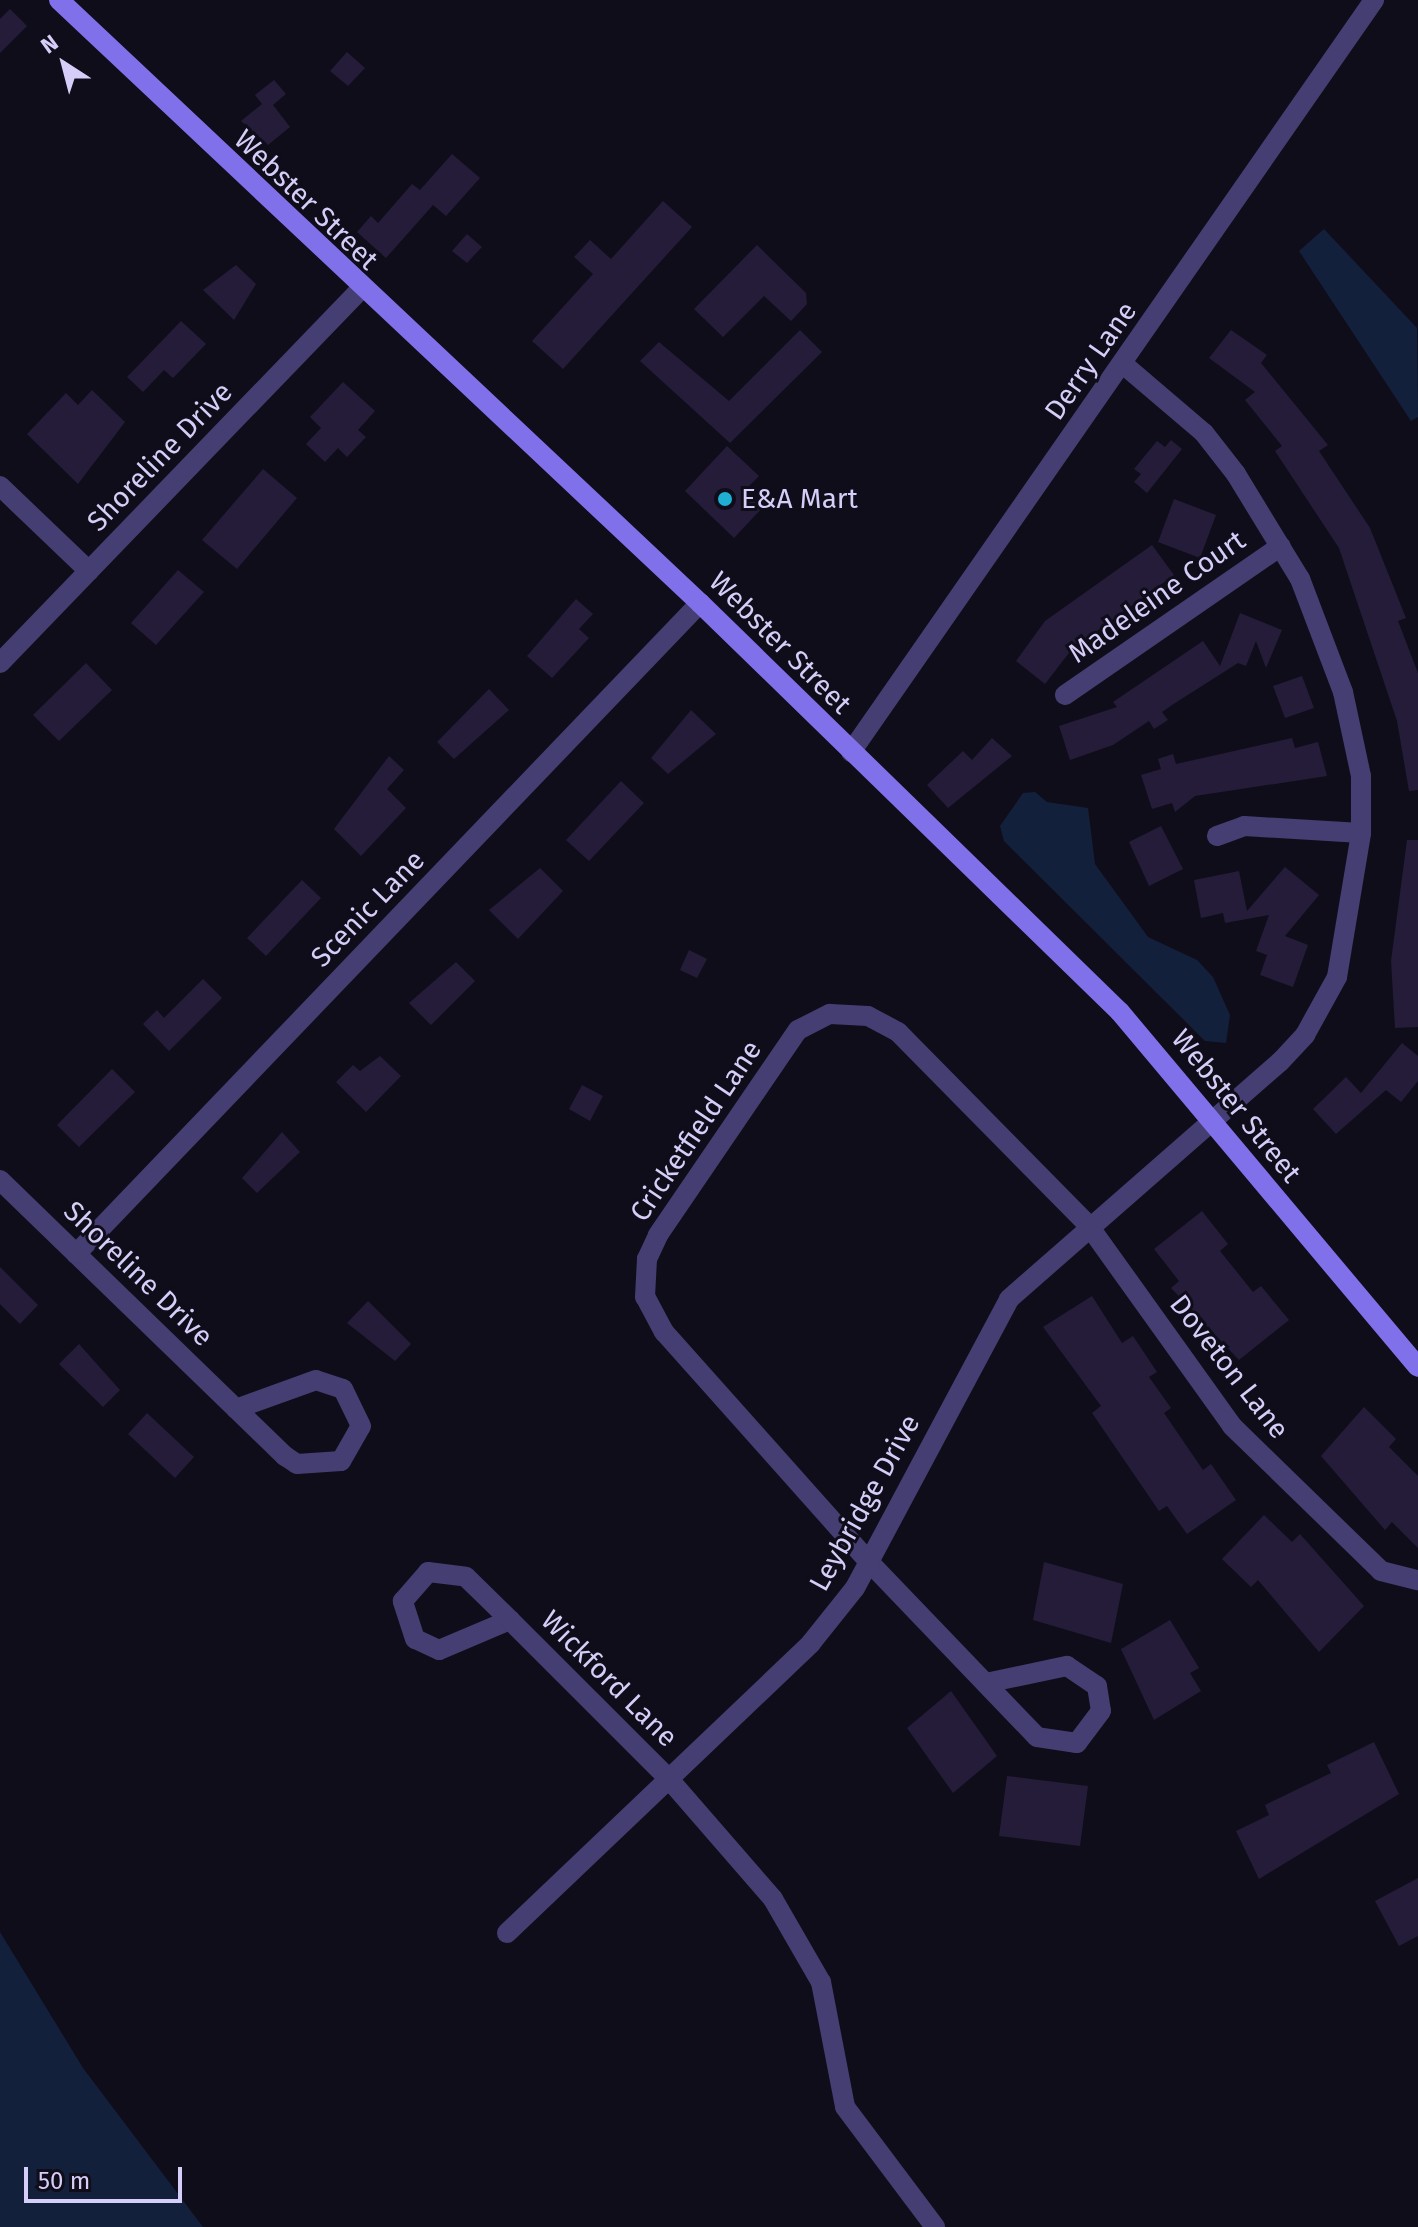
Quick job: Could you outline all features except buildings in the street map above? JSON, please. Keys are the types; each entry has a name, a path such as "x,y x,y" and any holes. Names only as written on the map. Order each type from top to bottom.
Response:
{"main road":[{"name":"Webster Street","path":"59,0 360,290 700,603 1120,1012 1213,1119 1418,1367"}],"street":[{"name":"Derry Lane","path":"851,752 1124,365 1374,0"},
{"name":"Shoreline Drive","path":"0,663 360,290"},
{"name":"Leybridge Drive","path":"507,1933 811,1643 870,1563 996,1317 1024,1280 1280,1062 1323,1009 1347,940 1361,833 1361,776 1343,692 1281,546 1204,433 1124,365"},
{"path":"0,486 89,571"},
{"name":"Madeleine Court","path":"1065,695 1281,546"},
{"name":"Scenic Lane","path":"76,1254 700,603"},
{"path":"1217,836 1244,826 1361,833"},
{"name":"Cricketfield Lane","path":"986,1683 1067,1666 1097,1686 1101,1711 1088,1735 1050,1744 986,1683 870,1563 656,1321 643,1284 658,1235 798,1030 830,1014 868,1016 898,1032 1089,1226"},
{"name":"Shoreline Drive","path":"0,1180 236,1409 285,1456 312,1468 341,1461 361,1426 343,1389 316,1380 236,1409"},
{"name":"Doveton Lane","path":"1089,1226 1232,1426 1381,1571 1418,1580"},
{"name":"Wickford Lane","path":"510,1620 439,1650 415,1639 403,1601 417,1579 454,1571 510,1620 668,1778 811,1954 845,2107 935,2227"}],"water":[{"path":"1324,229 1417,328 1418,417 1411,421 1299,251"},
{"path":"1035,792 1047,802 1088,808 1095,864 1148,937 1197,960 1213,977 1230,1015 1226,1043 1205,1041 1004,841 1000,826 1023,793"},
{"path":"0,1932 83,2068 203,2227 0,2227"}],"place":[{"name":"E&A Mart","path":"725,499"}]}
